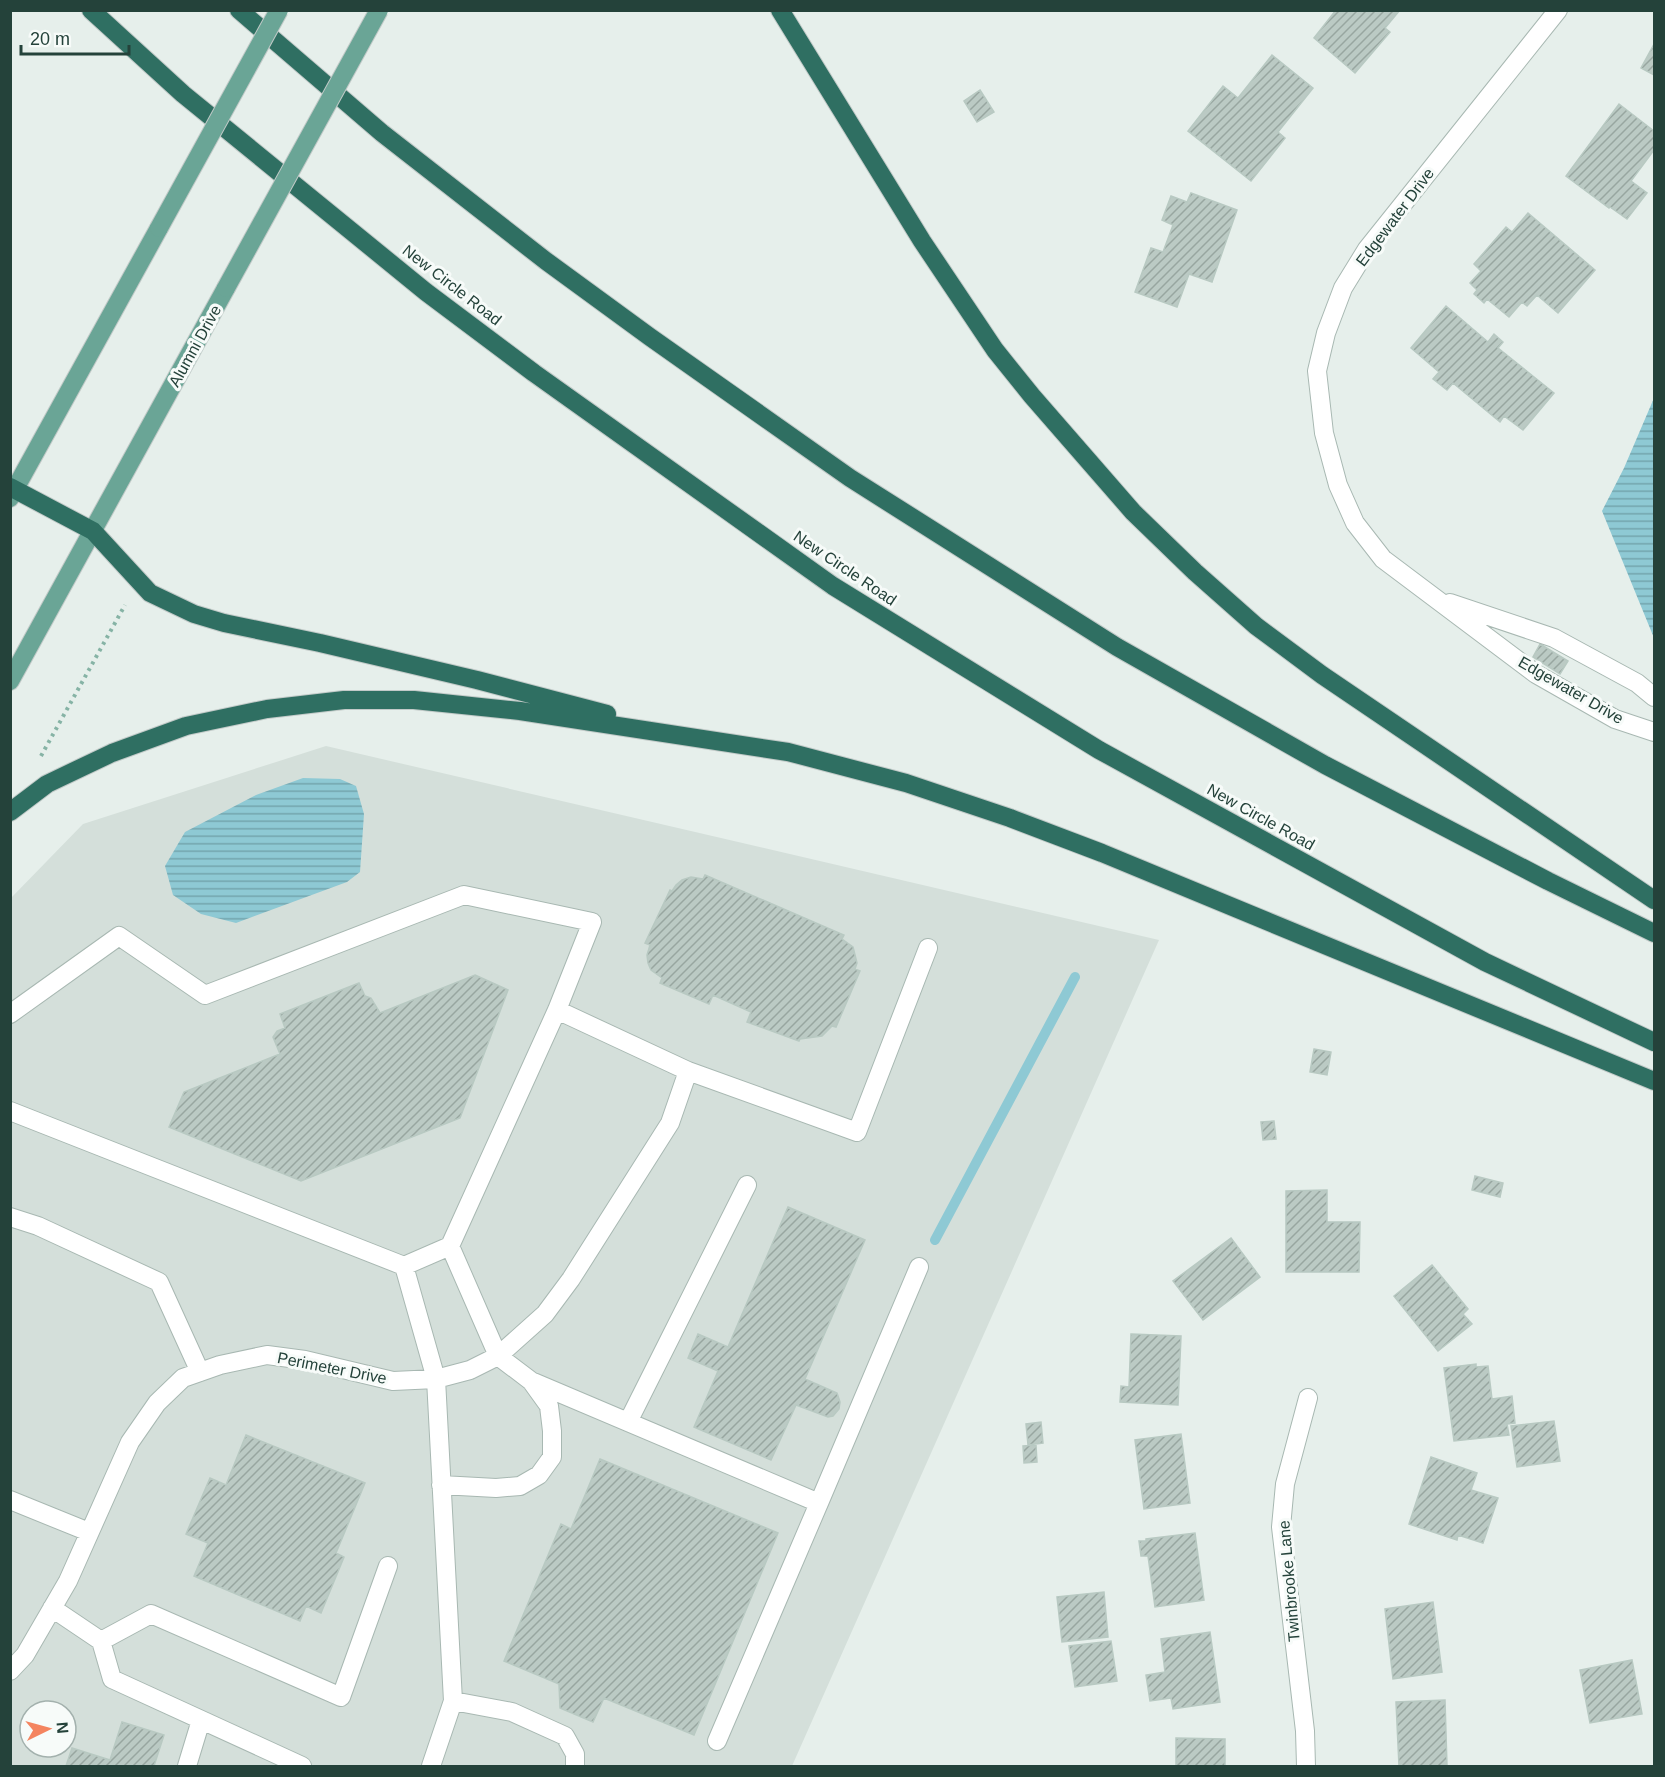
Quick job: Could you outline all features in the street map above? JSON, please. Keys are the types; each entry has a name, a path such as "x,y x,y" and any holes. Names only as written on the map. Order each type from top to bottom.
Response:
{"highway":[{"name":"New Circle Road","path":"91,10 183,94 426,291 534,373 833,586 1099,750 1485,962 1654,1042"},
{"path":"239,10 382,133 546,261 650,338 850,478 1117,647 1314,759 1537,876 1654,933"},
{"path":"780,10 922,242 995,350 1133,512 1195,572 1265,633 1331,682 1654,900"},
{"path":"12,491 93,531 150,592 194,614 224,623 477,680 708,740"},
{"path":"10,812 48,784 112,753 186,726 267,709 344,700 414,700 520,711 708,740 799,755 906,783 1010,818 1113,857 1654,1081"}],"main road":[{"path":"12,491 279,10"},
{"name":"Alumni Drive","path":"10,681 379,10"}],"street":[{"name":"Edgewater Drive","path":"1558,10 1366,249 1343,288 1326,333 1317,371 1324,433 1338,485 1355,523 1383,559 1536,674 1615,719 1654,732"},
{"name":"Edgewater Drive","path":"1434,598 1554,638 1637,682 1654,698"},
{"path":"10,1014 119,936 205,995 464,895 592,922 557,1010 450,1246 404,1266 10,1111"},
{"path":"557,1010 688,1071 857,1132 928,948"},
{"name":"Perimeter Drive","path":"10,1671 25,1655 68,1581 130,1442 157,1403 183,1378 220,1365 267,1355 305,1360 393,1381 436,1379 470,1370 498,1356 545,1314 571,1279 670,1123 688,1071"},
{"path":"628,1422 747,1185"},
{"path":"10,1217 38,1226 159,1282 200,1372"},
{"path":"450,1246 498,1356 531,1381 819,1503"},
{"path":"404,1266 436,1379 453,1701 431,1767"},
{"path":"717,1741 920,1267"},
{"path":"441,1485 520,1486 539,1475 552,1456 552,1431 549,1406 531,1381"},
{"name":"Twinbrooke Lane","path":"1305,1767 1305,1731 1281,1527 1285,1484 1308,1398"},
{"path":"10,1500 89,1532"},
{"path":"101,1641 152,1614 341,1697 388,1566"},
{"path":"52,1608 101,1641 112,1679 302,1767"},
{"path":"453,1701 512,1712 565,1736 575,1754 575,1767"},
{"path":"187,1767 201,1720"}],"path":[{"path":"39,759 130,597"}],"shaded area":[{"path":"326,746 1159,940 792,1766 11,1766 11,898 83,824"}],"water":[{"path":"1654,398 1654,638 1602,511 1624,468"},
{"path":"303,778 340,779 356,786 364,814 360,872 347,882 236,923 201,914 173,895 165,866 185,832 256,795"}],"building":[{"path":"1336,10 1400,10 1385,28 1390,32 1355,73 1314,38"},
{"path":"1654,44 1654,75 1641,68"},
{"path":"1272,55 1313,88 1278,132 1285,138 1251,181 1188,131 1223,86 1238,98"},
{"path":"980,90 994,112 977,122 964,101"},
{"path":"1619,104 1654,131 1654,150 1631,181 1647,193 1627,219 1566,176"},
{"path":"1191,193 1237,210 1212,282 1189,274 1177,307 1135,292 1151,248 1163,252 1173,225 1162,220 1171,196 1187,202"},
{"path":"1528,213 1595,270 1558,313 1537,295 1527,306 1522,302 1509,317 1487,299 1484,303 1474,294 1477,290 1470,283 1481,271 1474,264 1506,227 1512,232"},
{"path":"1446,306 1488,342 1494,334 1503,342 1498,348 1554,393 1523,430 1504,416 1500,422 1453,383 1447,390 1433,379 1439,372 1411,348"},
{"path":"1540,644 1568,661 1560,674 1533,657"},
{"path":"705,875 844,935 842,939 853,947 857,963 855,969 860,971 836,1027 832,1026 822,1036 799,1041 747,1022 751,1012 713,995 709,1004 660,983 662,978 651,970 648,963 647,955 650,945 645,943 670,890 672,891 682,880 691,877 703,879"},
{"path":"475,975 508,990 460,1118 301,1181 169,1127 184,1092 280,1054 273,1037 277,1031 285,1028 280,1014 359,983 365,996 371,998 380,1013"},
{"path":"1314,1049 1331,1052 1327,1075 1310,1072"},
{"path":"1274,1121 1276,1139 1263,1140 1261,1122"},
{"path":"1475,1176 1503,1183 1500,1197 1472,1190"},
{"path":"1327,1190 1327,1222 1360,1222 1359,1272 1286,1272 1286,1191"},
{"path":"788,1207 865,1240 805,1379 837,1393 840,1402 839,1409 833,1416 828,1417 796,1405 771,1460 694,1427 718,1371 688,1358 698,1334 728,1347"},
{"path":"1231,1238 1260,1277 1203,1320 1173,1281"},
{"path":"1432,1265 1468,1309 1463,1314 1472,1324 1438,1351 1394,1296"},
{"path":"1131,1334 1181,1336 1178,1405 1120,1402 1121,1386 1129,1387"},
{"path":"1476,1364 1476,1367 1488,1366 1492,1399 1512,1396 1515,1423 1507,1424 1509,1435 1454,1441 1444,1368"},
{"path":"1554,1421 1560,1461 1517,1467 1511,1426"},
{"path":"1041,1422 1043,1443 1028,1445 1026,1424"},
{"path":"1181,1434 1190,1503 1144,1509 1135,1440"},
{"path":"246,1435 365,1483 336,1553 344,1557 321,1613 306,1606 300,1621 194,1576 208,1543 186,1534 210,1478 226,1485"},
{"path":"1036,1445 1037,1462 1024,1463 1023,1446"},
{"path":"1431,1457 1477,1473 1471,1490 1498,1498 1483,1543 1458,1535 1457,1540 1409,1524"},
{"path":"600,1459 778,1533 694,1735 604,1698 593,1722 560,1708 559,1684 504,1661 561,1524 571,1529"},
{"path":"1195,1533 1204,1600 1155,1607 1148,1556 1141,1556 1139,1541"},
{"path":"1104,1592 1108,1637 1062,1642 1057,1597"},
{"path":"1433,1602 1442,1672 1393,1679 1385,1609"},
{"path":"1210,1632 1220,1702 1173,1709 1171,1698 1150,1701 1146,1675 1165,1672 1161,1639"},
{"path":"1111,1641 1117,1681 1075,1687 1069,1646"},
{"path":"1632,1660 1642,1714 1590,1723 1580,1670"},
{"path":"1445,1700 1447,1766 1399,1766 1396,1702"},
{"path":"122,1722 164,1735 154,1766 66,1766 68,1759 78,1759 78,1750 110,1760"},
{"path":"1176,1738 1225,1739 1225,1766 1176,1766"}],"waterway":[{"path":"935,1240 1075,977"}]}
